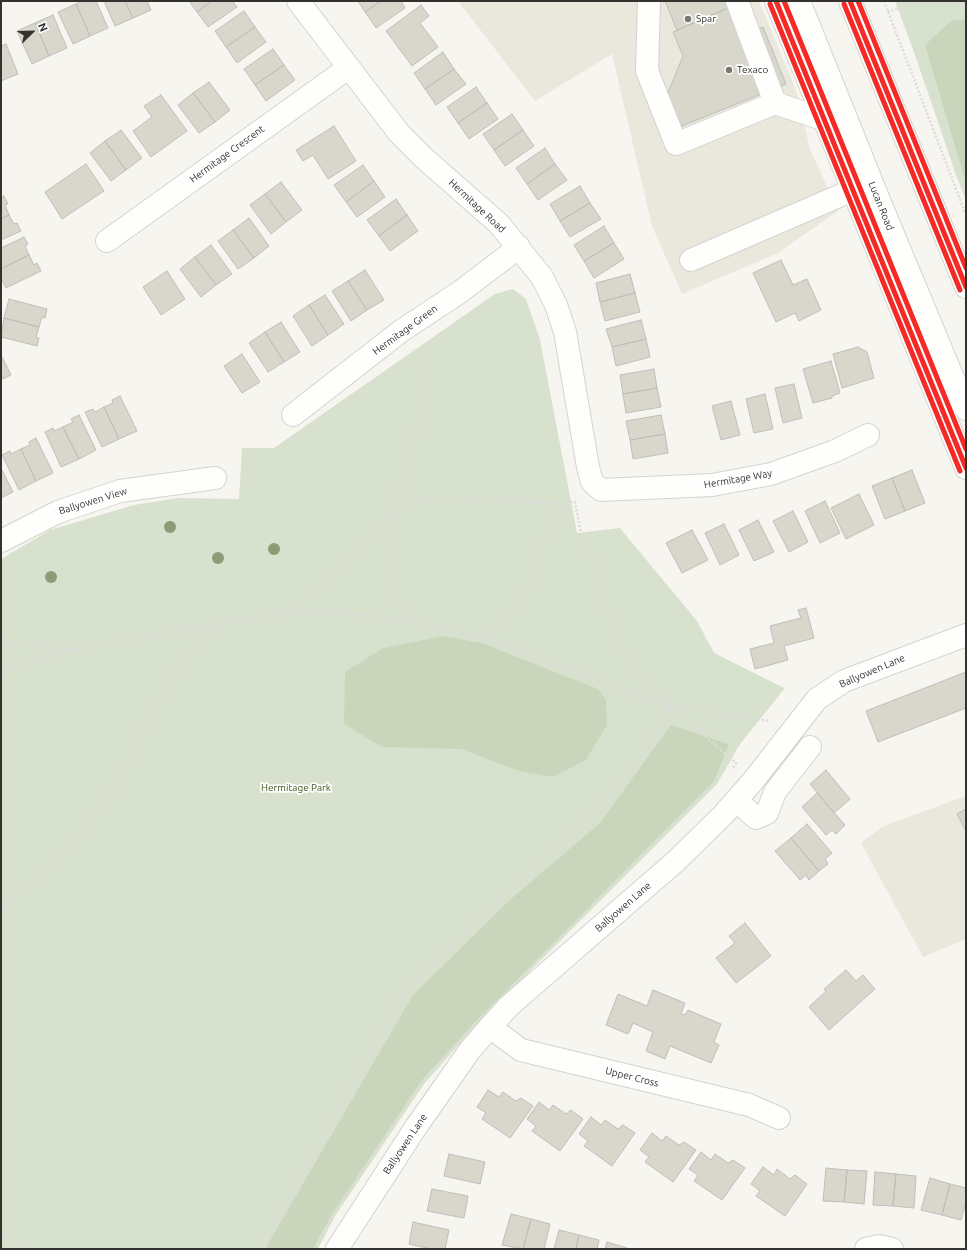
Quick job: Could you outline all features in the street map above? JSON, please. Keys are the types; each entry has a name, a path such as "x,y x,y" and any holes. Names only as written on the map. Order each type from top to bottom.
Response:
{"main road":[{"name":"Hermitage Road","path":"298,1 399,133 425,159 499,224 542,277 556,305 566,332 588,467 592,482 601,490"},
{"path":"649,1 647,71 676,144 775,103 825,120"},
{"path":"737,1 775,103"},
{"path":"776,1 966,468"},
{"name":"Lucan Road","path":"799,1 881,205 966,409"},
{"path":"850,1 966,287"},
{"name":"Hermitage Crescent","path":"107,241 348,68"},
{"path":"691,260 853,190"},
{"name":"Hermitage Green","path":"293,415 401,331 460,292 519,247"},
{"name":"Hermitage Way","path":"601,490 712,485 771,474 835,451 868,435"},
{"name":"Ballyowen View","path":"1,540 58,512 120,491 215,478"},
{"name":"Ballyowen Lane","path":"337,1249 416,1127 470,1050 490,1027 509,1006 676,862 736,800 818,699 844,681 966,635"},
{"path":"736,800 756,818 767,813 775,792 810,748"},
{"name":"Upper Cross","path":"490,1027 521,1050 749,1105 779,1118"},
{"path":"866,1249 879,1246 892,1249"}],"path":[{"path":"884,1 966,215"},
{"path":"888,12 917,1"},
{"path":"411,346 417,355 423,372 425,390 414,439 392,512 387,568 394,598 418,622"},
{"path":"395,505 439,499 575,502 582,539 595,557 606,610 623,650 647,683 669,706 736,763"},
{"path":"483,638 508,614 527,589 539,548 555,514 571,503"},
{"path":"289,612 331,579 392,512"},
{"path":"1,673 67,650 289,612 344,613 418,622 483,638 669,706 769,721"},
{"path":"1,908 42,874 91,821 123,776 150,713 179,666 218,624"},
{"path":"1,640 67,650"},
{"path":"263,1249 400,997 634,770 662,726 669,706"},
{"path":"1,1234 32,1249"}],"shaded area":[{"path":"458,1 759,1 796,90 810,149 838,211 778,253 682,294 652,226 612,54 535,101"},
{"path":"966,796 966,939 923,957 861,843 883,826"}],"green space":[{"path":"895,1 966,1 966,200 956,175"},
{"path":"966,19 966,183 925,45 951,21"},
{"name":"Hermitage Park","path":"513,289 526,299 540,340 577,533 620,528 697,621 714,653 785,688 740,744 717,784 478,1023 424,1084 335,1216 318,1249 1,1249 1,559 50,530 134,505 178,498 239,499 242,448 274,448 495,294"},
{"path":"443,636 482,643 598,689 606,700 607,725 586,760 553,777 519,771 461,749 382,747 344,724 345,672 383,648"},
{"path":"671,725 729,744 714,781 474,1023 422,1080 332,1214 313,1249 265,1249 413,995 511,899 600,823"}],"building":[{"path":"82,1 96,1 108,28 90,36 76,4"},
{"path":"104,1 125,1 133,18 115,26"},
{"path":"125,1 147,1 151,10 133,18"},
{"path":"189,1 212,1 197,12"},
{"path":"212,1 232,1 237,7 208,27 197,12"},
{"path":"358,1 381,1 365,12"},
{"path":"381,1 401,1 405,8 376,28 365,12"},
{"name":"Spar","path":"665,1 725,1 728,8 677,30"},
{"path":"76,4 90,36 73,44 58,12"},
{"path":"421,5 429,16 420,23 438,47 412,66 386,31"},
{"name":"Texaco","path":"728,8 747,33 763,27 786,84 677,128 665,100 683,56 673,32"},
{"path":"244,11 255,27 226,47 215,31"},
{"path":"53,15 67,48 49,56 35,23"},
{"path":"35,23 49,56 32,64 17,31"},
{"path":"255,27 266,42 237,63 226,47"},
{"path":"6,44 18,74 1,81 1,46"},
{"path":"273,49 284,65 255,85 244,69"},
{"path":"443,52 454,69 425,89 414,73"},
{"path":"284,65 295,80 266,101 255,85"},
{"path":"454,69 466,84 436,105 425,89"},
{"path":"209,82 230,110 215,122 193,93"},
{"path":"476,87 487,103 458,123 447,107"},
{"path":"193,93 215,122 199,133 178,105"},
{"path":"161,95 187,131 151,157 133,131 152,117 144,106"},
{"path":"487,103 498,119 469,139 458,123"},
{"path":"512,114 523,130 494,150 483,134"},
{"path":"334,126 356,161 328,179 313,155 303,161 296,150"},
{"path":"121,130 142,158 126,170 105,141"},
{"path":"523,130 534,146 505,166 494,150"},
{"path":"105,141 126,170 111,181 90,153"},
{"path":"545,148 555,164 527,184 516,168"},
{"path":"86,164 104,191 62,219 45,192"},
{"path":"555,164 567,180 538,200 527,184"},
{"path":"363,165 374,181 346,202 334,185"},
{"path":"374,181 385,197 357,217 346,202"},
{"path":"281,182 302,210 286,222 265,194"},
{"path":"580,186 590,203 560,221 550,204"},
{"path":"265,194 286,222 271,234 250,205"},
{"path":"4,196 8,204 5,205 9,215 1,219 1,198"},
{"path":"396,199 407,215 379,236 367,220"},
{"path":"590,203 601,219 570,237 560,221"},
{"path":"9,215 14,224 17,223 21,231 1,240 1,219"},
{"path":"407,215 418,231 390,251 379,236"},
{"path":"249,218 269,246 254,258 233,230"},
{"path":"604,226 614,243 584,261 574,245"},
{"path":"233,230 254,258 238,269 218,241"},
{"path":"24,237 28,244 25,246 29,255 1,269 1,248"},
{"path":"614,243 624,259 594,278 584,261"},
{"path":"211,245 232,274 216,285 195,257"},
{"path":"29,255 34,265 37,263 41,271 6,288 1,278 1,269"},
{"path":"195,257 216,285 201,297 180,269"},
{"path":"781,260 793,285 807,279 821,310 799,321 795,313 776,322 753,273"},
{"path":"365,270 384,300 367,310 348,281"},
{"path":"167,271 185,299 161,315 143,287"},
{"path":"630,274 635,293 600,302 596,283"},
{"path":"348,281 367,310 351,321 332,291"},
{"path":"635,293 640,312 605,321 600,302"},
{"path":"325,295 344,324 328,335 309,305"},
{"path":"9,299 47,309 45,318 42,317 39,327 4,318"},
{"path":"309,305 328,335 312,346 293,316"},
{"path":"4,318 39,327 36,337 39,338 37,346 1,337"},
{"path":"641,320 646,339 612,347 606,329"},
{"path":"281,322 300,352 284,362 265,332"},
{"path":"265,332 284,362 268,372 249,343"},
{"path":"646,339 650,357 616,366 612,347"},
{"path":"858,347 867,352 874,378 842,388 833,354"},
{"path":"242,354 260,382 242,393 224,366"},
{"path":"1,355 11,375 3,379 1,376"},
{"path":"831,361 840,393 832,396 832,398 813,403 803,369"},
{"path":"654,369 657,388 623,394 620,375"},
{"path":"794,384 802,418 783,423 775,388"},
{"path":"657,388 661,407 626,413 623,394"},
{"path":"765,394 773,429 754,433 746,399"},
{"path":"120,396 137,431 119,439 104,407 113,403 112,400"},
{"path":"731,401 740,435 721,440 712,406"},
{"path":"104,407 119,439 102,447 85,412 93,409 95,412"},
{"path":"79,415 96,450 79,459 63,427 73,422 71,419"},
{"path":"661,415 665,434 630,440 626,421"},
{"path":"63,427 79,459 61,467 45,432 53,428 54,431"},
{"path":"665,434 668,453 633,459 630,440"},
{"path":"36,438 53,473 36,481 21,449 30,445 29,442"},
{"path":"21,449 36,481 19,490 2,455 10,451 11,454"},
{"path":"1,468 13,492 1,498"},
{"path":"912,470 925,503 905,511 892,478"},
{"path":"892,478 905,511 885,519 872,486"},
{"path":"859,494 874,525 846,539 831,508"},
{"path":"825,501 840,533 820,543 805,511"},
{"path":"793,511 808,542 789,552 773,521"},
{"path":"758,520 774,552 754,561 739,530"},
{"path":"724,524 739,555 720,565 705,533"},
{"path":"692,530 708,560 682,573 666,543"},
{"path":"806,608 814,638 784,646 788,660 755,669 750,649 774,643 770,626 801,618 798,610"},
{"path":"966,672 966,708 878,742 866,711"},
{"path":"826,770 850,799 834,813 810,784"},
{"path":"817,793 845,825 836,834 832,830 826,835 802,807"},
{"path":"966,809 966,831 957,814"},
{"path":"807,824 832,853 825,859 828,864 819,871 791,838"},
{"path":"791,838 819,871 809,880 806,875 800,880 775,851"},
{"path":"745,923 771,956 736,983 716,958 735,943 729,936"},
{"path":"846,970 856,981 863,975 875,989 829,1030 809,1007 826,991 824,989"},
{"path":"653,990 685,1003 681,1014 685,1015 688,1010 721,1024 714,1042 719,1045 711,1063 670,1046 665,1059 646,1051 653,1032 633,1023 628,1034 606,1025 618,994 647,1006"},
{"path":"488,1090 499,1097 503,1092 516,1101 521,1098 533,1106 510,1138 482,1119 486,1113 477,1107"},
{"path":"539,1102 549,1110 553,1105 566,1114 571,1110 583,1119 560,1151 532,1131 536,1126 527,1119"},
{"path":"591,1117 601,1125 605,1120 618,1129 623,1125 635,1133 612,1166 584,1146 588,1141 579,1134"},
{"path":"652,1133 662,1141 666,1136 679,1145 684,1142 696,1150 673,1182 645,1162 649,1157 640,1150"},
{"path":"701,1152 711,1160 715,1154 728,1163 733,1160 745,1168 722,1200 694,1181 698,1175 689,1169"},
{"path":"449,1154 485,1162 480,1184 444,1176"},
{"path":"763,1167 774,1175 777,1169 790,1179 795,1175 807,1184 785,1216 756,1196 760,1191 751,1184"},
{"path":"826,1168 847,1170 844,1202 823,1201"},
{"path":"847,1170 867,1171 864,1204 844,1202"},
{"path":"875,1172 896,1174 893,1206 873,1205"},
{"path":"896,1174 916,1176 914,1208 893,1206"},
{"path":"930,1178 950,1184 942,1215 921,1210"},
{"path":"950,1184 966,1188 966,1202 961,1220 942,1215"},
{"path":"432,1189 468,1196 464,1218 427,1211"},
{"path":"511,1214 531,1219 523,1249 502,1245"},
{"path":"531,1219 550,1224 544,1249 523,1249"},
{"path":"413,1222 449,1230 445,1249 431,1249 409,1244"},
{"path":"559,1230 579,1235 576,1249 554,1249"},
{"path":"579,1235 599,1240 597,1249 576,1249"},
{"path":"607,1242 627,1248 627,1249 605,1249"}],"transit line":[{"path":"776,1 966,468"},
{"path":"784,1 966,449"},
{"path":"850,1 966,287"},
{"path":"858,1 966,268"},
{"path":"770,4 960,471"},
{"path":"844,4 960,290"}],"place":[{"name":"Spar","path":"688,19"},
{"name":"Texaco","path":"729,70"}]}
